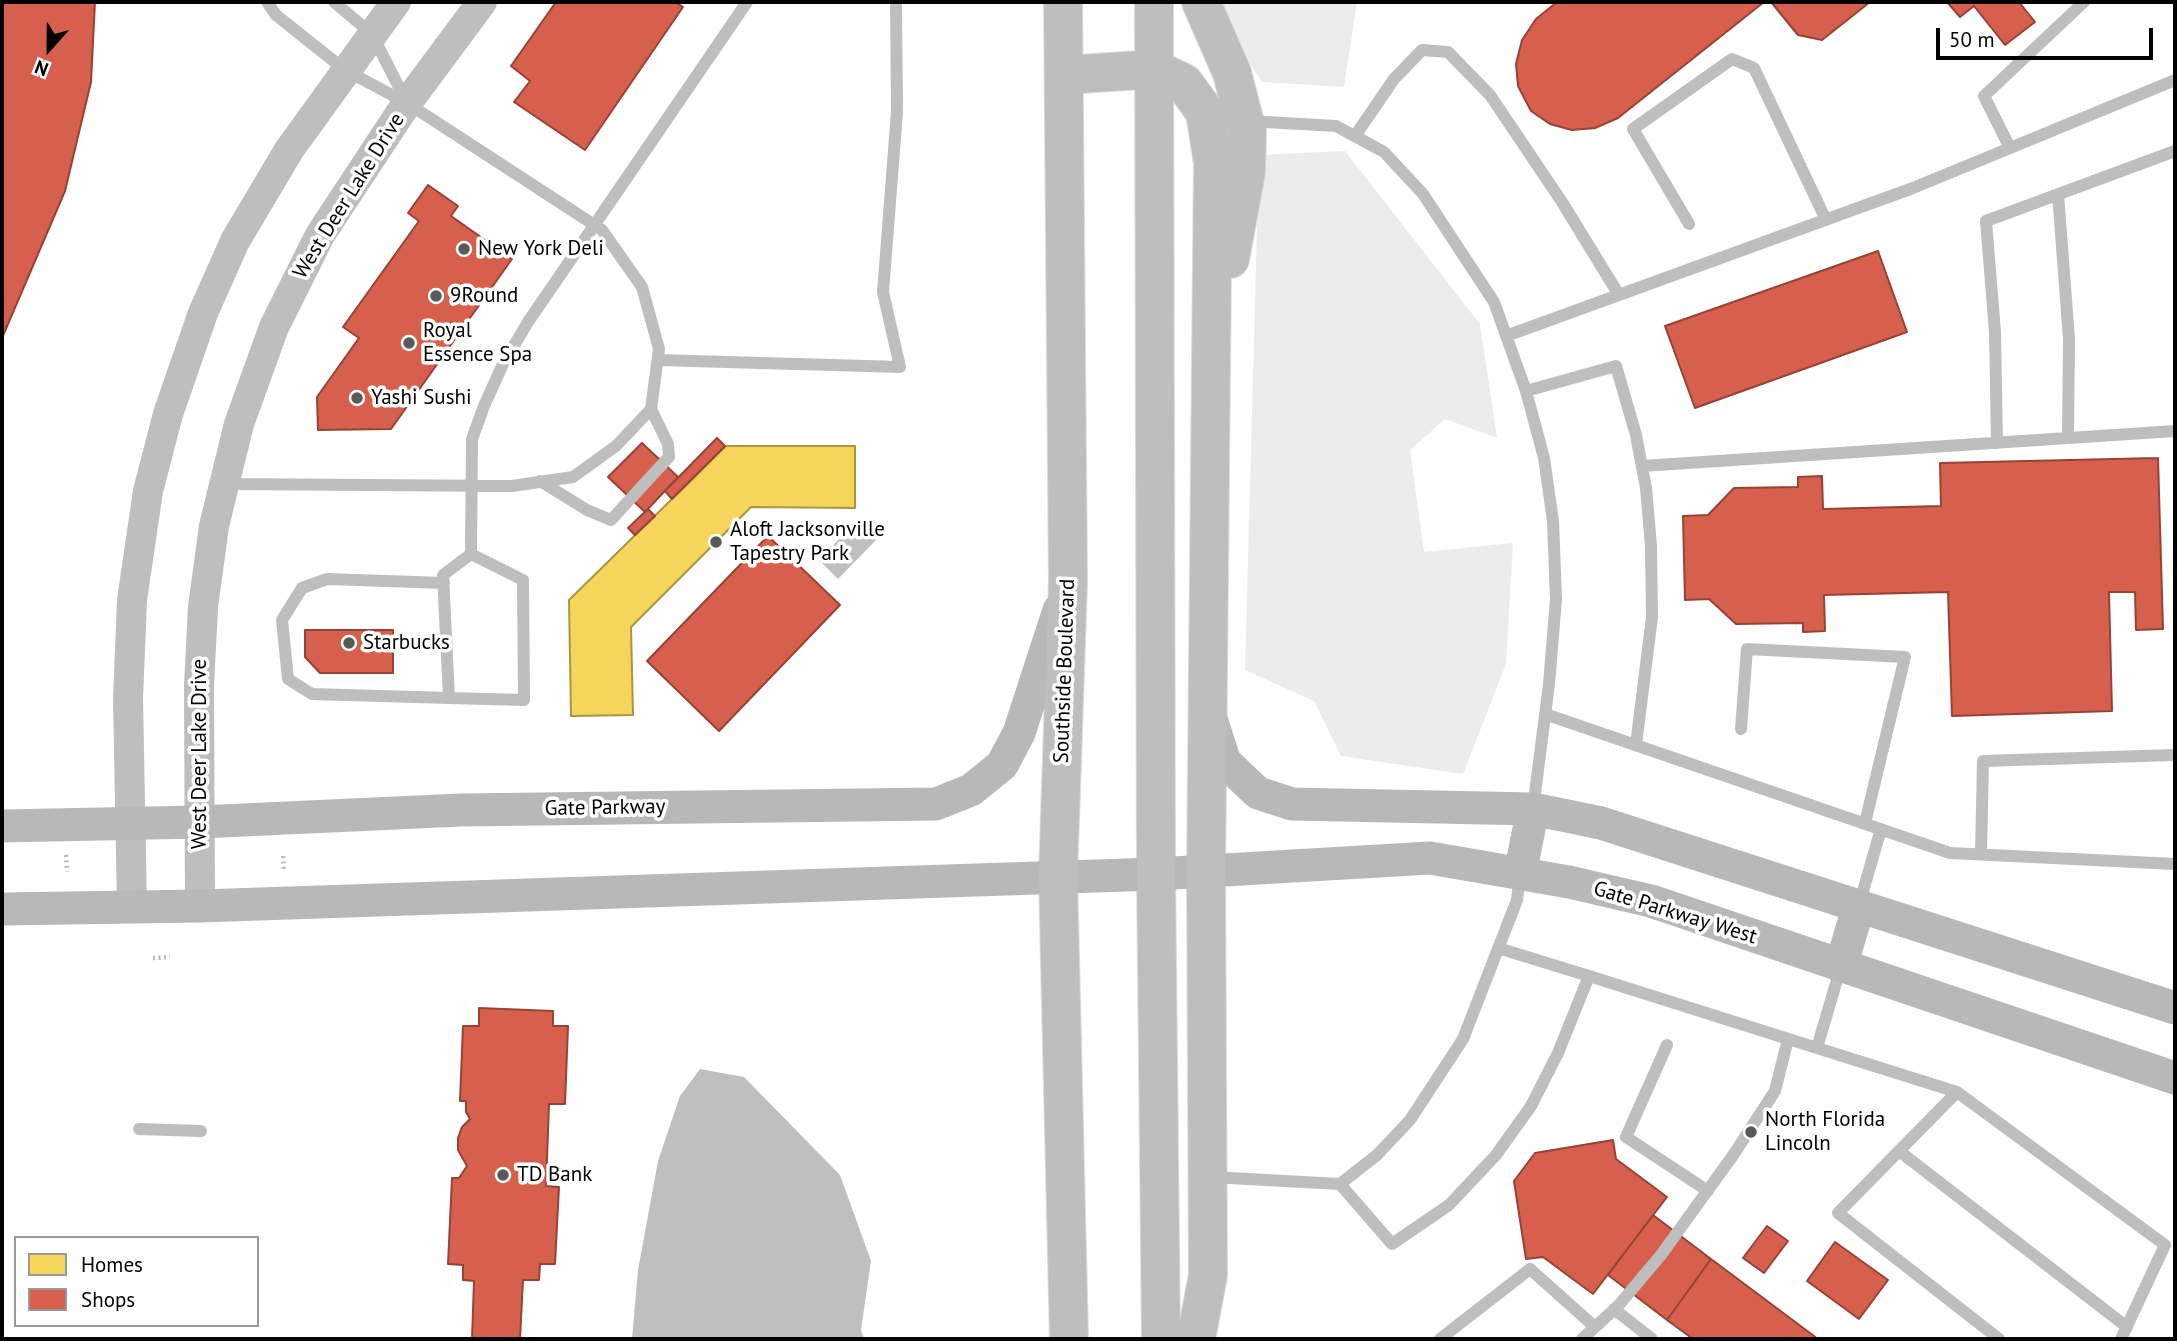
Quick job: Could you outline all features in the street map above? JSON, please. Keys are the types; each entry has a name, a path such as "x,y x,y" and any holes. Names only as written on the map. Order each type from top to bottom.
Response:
{"highway":[{"name":"Southside Boulevard","path":"1063,2 1068,581 1058,876 1069,1339"},
{"path":"1154,2 1156,874 1161,1339"},
{"path":"1201,2 1232,74 1247,131 1246,172 1211,365"},
{"path":"1065,75 1155,69 1184,83 1205,112 1213,163 1206,871 1208,1275 1196,1339"}],"main road":[{"name":"Gate Parkway","path":"2,826 200,822 461,810 936,804 971,790 1002,765 1019,733 1068,581"},
{"path":"1208,709 1225,762 1258,793 1292,804 1533,809 1601,823 2175,1008"},
{"path":"1520,874 1533,809"},
{"name":"Gate Parkway West","path":"1156,874 1430,858 1569,882 1651,901 2175,1078"},
{"path":"2,909 200,906 1156,874"},
{"path":"1841,966 1858,905"}],"street":[{"path":"132,908 128,698 132,600 143,519 159,443 193,338 224,265 275,172 345,70 396,2"},
{"name":"West Deer Lake Drive","path":"200,906 199,686 202,620 214,526 239,424 274,327 296,279 347,192 407,103 482,2"}],"lane":[{"path":"223,484 512,486 573,477 616,446 650,409 658,360 659,349 642,287 602,230 407,103 345,70 276,15 267,2"},
{"path":"334,2 372,34 407,103"},
{"path":"471,554 472,439 503,364 528,322 747,2"},
{"path":"658,360 900,367 883,292 897,112 896,2"},
{"path":"2010,148 1984,96 2084,2"},
{"path":"1355,136 1394,79 1422,51 1448,52 1490,95 1562,202 1619,295"},
{"path":"1689,224 1633,129 1732,59 1754,68 1826,219"},
{"path":"1506,336 1913,188 2175,80"},
{"path":"1244,121 1336,126 1384,152 1423,194 1494,302 1526,391 1544,458 1553,521 1556,599 1533,809"},
{"path":"1997,443 1996,332 1986,220 2175,151"},
{"path":"2058,194 2069,340 2068,438"},
{"path":"1526,391 1616,366 1636,435 1651,546 1652,617 1636,745"},
{"path":"540,481 587,510 611,520 669,457 668,444 650,409"},
{"path":"1642,466 2175,431"},
{"path":"449,698 443,575 471,554"},
{"path":"444,583 327,579 302,588 282,620 288,679 312,694 524,700 523,580 471,554"},
{"path":"1741,729 1748,649 1905,657 1865,823"},
{"path":"1545,714 1950,853 2175,864"},
{"path":"1981,854 1983,761 2175,755"},
{"path":"1858,905 1881,829"},
{"path":"1208,1177 1340,1184 1377,1155 1410,1121 1463,1040 1517,900 1520,874"},
{"path":"1499,948 1957,1092 2165,1245 2124,1333 1899,1152"},
{"path":"1817,1048 1841,966"},
{"path":"1340,1184 1391,1244 1449,1205 1496,1154 1531,1106 1559,1053 1589,976"},
{"path":"1582,1339 1614,1309 1661,1255 1708,1191 1775,1091 1788,1039"},
{"path":"1667,1045 1626,1137 1708,1191"},
{"path":"1957,1092 1838,1213 1999,1339"},
{"path":"139,1129 201,1131"},
{"path":"1440,1339 1530,1269 1595,1327"},
{"path":"1614,1309 1652,1339"}],"path":[{"path":"153,958 170,957"}],"shaded area":[{"path":"1220,2 1357,2 1344,87 1262,82 1219,16"},
{"path":"1345,151 1480,324 1497,438 1445,419 1410,450 1424,552 1513,543 1506,664 1463,774 1341,756 1314,701 1245,670 1259,155"},
{"path":"856,521 876,540 838,579 819,560"},
{"path":"700,1069 744,1077 840,1175 871,1261 861,1330 864,1339 632,1339 638,1270 658,1161 680,1096"}],"building: Homes":[{"path":"726,446 855,446 855,508 751,507 631,627 633,715 571,716 569,600"}],"building: Shops":[{"path":"2,2 95,2 91,82 65,191 2,338"},
{"path":"556,2 675,2 683,7 585,150 514,102 530,81 511,66"},
{"path":"1557,2 1764,2 1618,118 1595,128 1572,130 1550,124 1531,111 1518,86 1516,64 1522,40 1536,19"},
{"path":"1771,2 1870,2 1822,40 1798,35"},
{"path":"1947,2 2019,2 2035,22 2005,45 1974,6 1960,17"},
{"path":"428,185 458,206 451,216 512,259 391,429 318,430 317,397 359,338 343,327 419,221 408,213"},
{"path":"1878,251 1907,332 1695,408 1665,326"},
{"path":"717,438 725,446 672,499 665,491"},
{"path":"642,443 678,477 645,512 608,477"},
{"path":"2158,458 2163,629 2136,630 2135,592 2109,592 2112,711 1952,716 1948,592 1824,595 1825,631 1803,632 1803,623 1736,624 1709,599 1685,600 1683,516 1708,515 1734,488 1798,487 1798,477 1822,476 1823,509 1941,506 1940,463"},
{"path":"648,509 655,516 635,535 628,528"},
{"path":"768,536 840,605 719,731 647,661"},
{"name":"Starbucks","path":"305,630 393,630 393,673 320,673 305,657"},
{"name":"TD Bank","path":"479,1008 553,1011 553,1026 568,1026 565,1104 549,1104 546,1186 559,1187 555,1264 540,1264 539,1280 523,1280 520,1339 472,1339 474,1281 463,1280 463,1265 448,1264 452,1178 459,1178 467,1166 458,1150 458,1138 462,1127 470,1119 466,1112 466,1101 460,1101 463,1026 479,1026"},
{"path":"1613,1140 1616,1159 1667,1197 1593,1294 1543,1257 1526,1259 1514,1181 1535,1153"},
{"path":"1653,1215 1711,1259 1667,1320 1608,1275"},
{"path":"1767,1226 1788,1241 1764,1273 1743,1258"},
{"path":"1835,1242 1888,1280 1859,1319 1807,1281"},
{"path":"1711,1259 1818,1339 1693,1339 1667,1320"}],"place":[{"name":"New York Deli","path":"464,249"},
{"name":"9Round","path":"436,296"},
{"name":"Royal Essence Spa","path":"409,343"},
{"name":"Yashi Sushi","path":"357,398"},
{"name":"Aloft Jacksonville Tapestry Park","path":"716,542"},
{"name":"Starbucks","path":"349,643"},
{"name":"North Florida Lincoln","path":"1751,1132"},
{"name":"TD Bank","path":"503,1175"}]}
